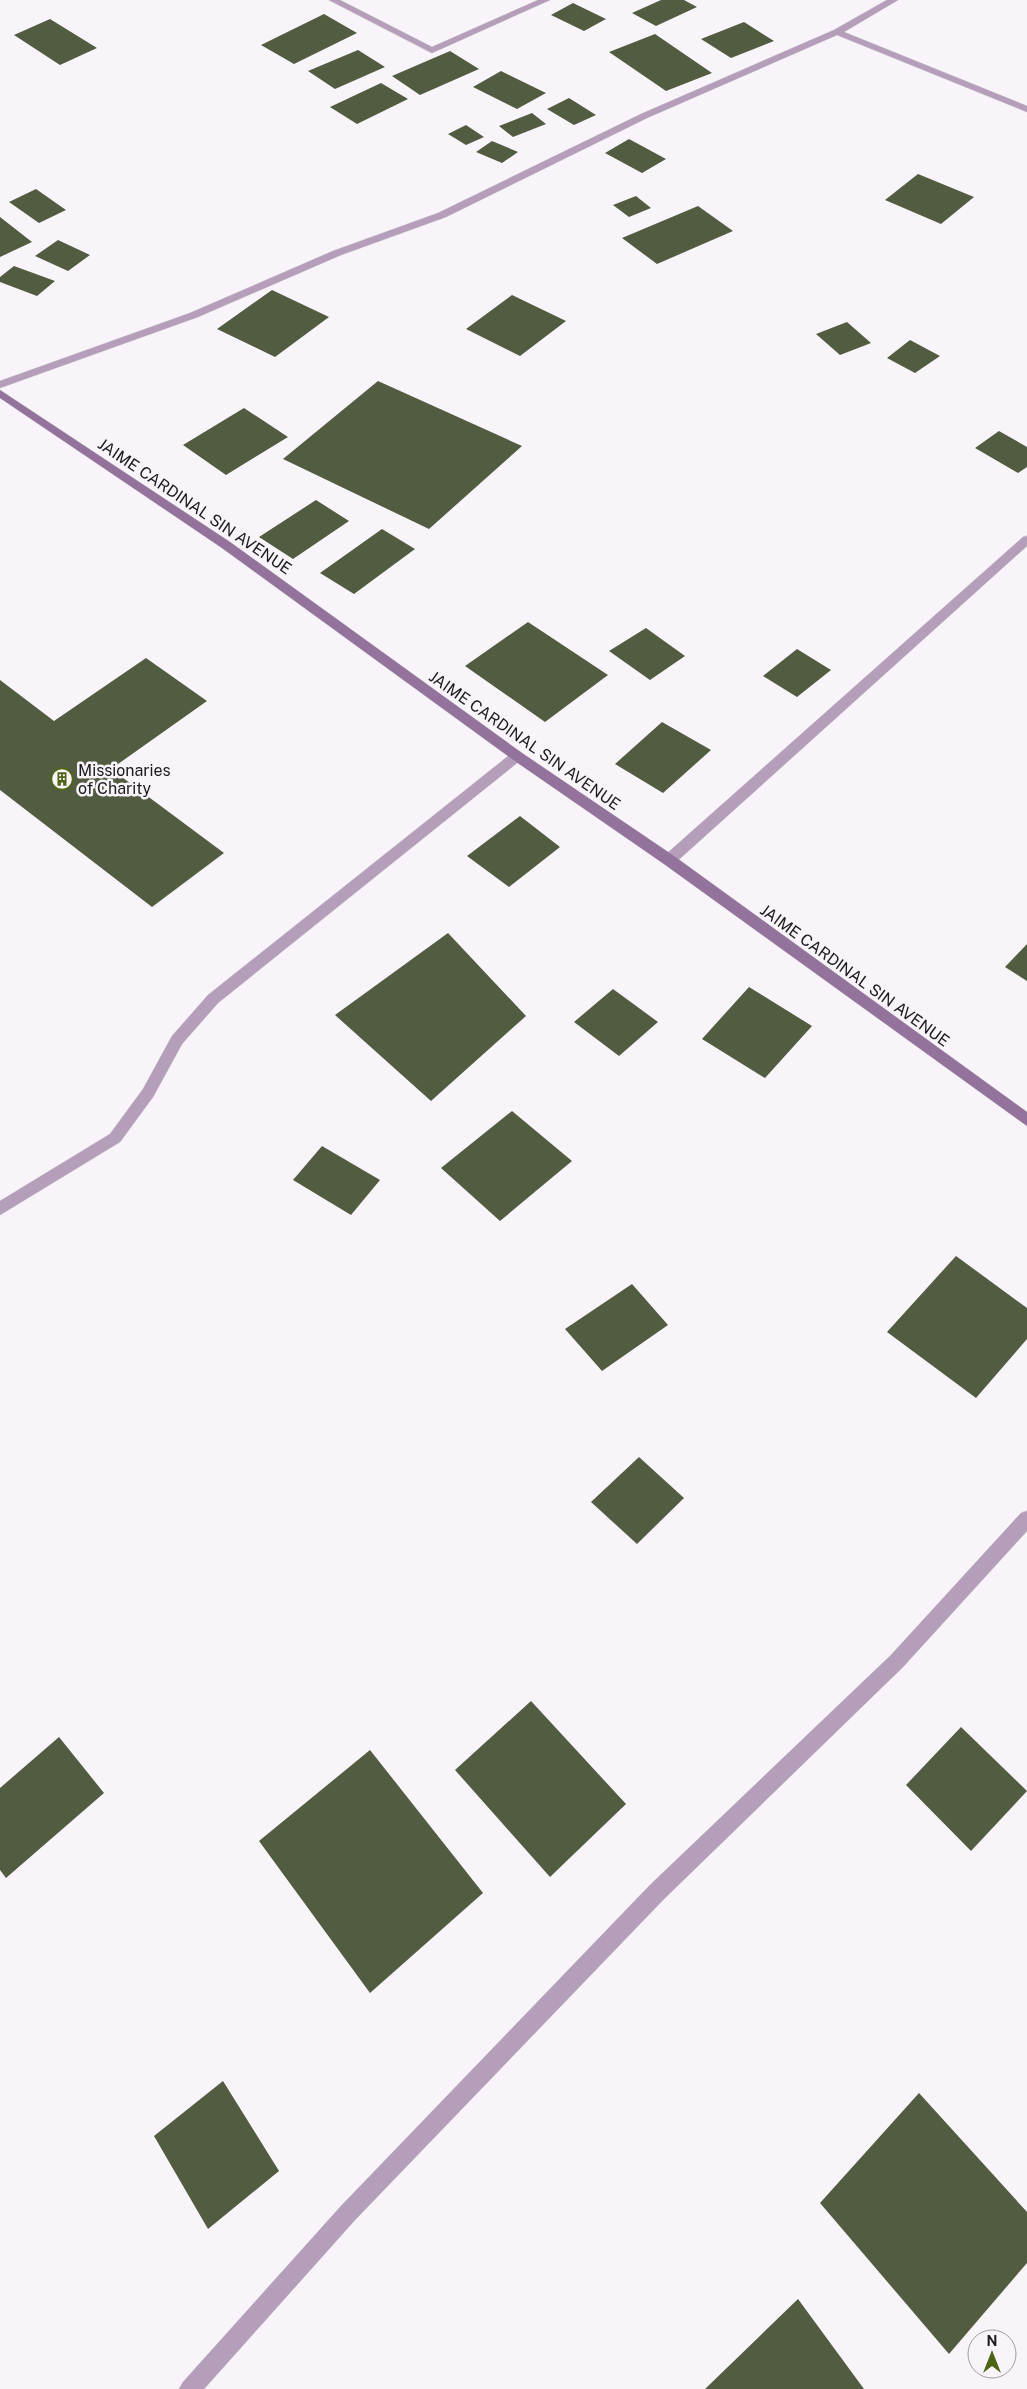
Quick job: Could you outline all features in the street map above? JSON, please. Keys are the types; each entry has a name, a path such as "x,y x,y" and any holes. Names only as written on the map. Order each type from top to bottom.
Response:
{"street":[{"path":"333,0 432,50 546,0"},
{"path":"0,385 194,315 337,253 442,215 644,116 837,32 894,0"},
{"path":"837,32 1027,109"},
{"name":"JAIME CARDINAL SIN AVENUE","path":"0,393 226,545 517,756 669,860 1027,1120"},
{"path":"669,860 1027,540"},
{"path":"0,1209 115,1138 148,1093 177,1040 213,999 517,756"},
{"path":"190,2389 348,2213 658,1892 897,1661 1027,1518"}],"building":[{"path":"661,0 684,0 697,7 656,26 632,13"},
{"path":"573,3 606,19 584,31 551,15"},
{"path":"324,14 357,33 294,64 261,45"},
{"path":"50,19 97,48 60,65 14,35"},
{"path":"744,22 774,41 731,58 701,39"},
{"path":"655,34 712,73 666,91 609,52"},
{"path":"358,50 385,67 335,89 308,71"},
{"path":"450,51 479,69 420,95 392,76"},
{"path":"501,71 546,93 517,109 473,87"},
{"path":"381,83 408,99 357,124 330,107"},
{"path":"569,98 596,115 574,125 547,109"},
{"path":"532,113 546,124 513,137 499,126"},
{"path":"466,125 484,137 466,145 448,134"},
{"path":"629,139 666,159 642,173 605,153"},
{"path":"492,141 518,152 502,163 476,152"},
{"path":"918,174 974,197 941,224 885,200"},
{"path":"36,189 66,210 39,223 9,202"},
{"path":"636,196 651,208 629,217 613,205"},
{"path":"698,206 733,231 657,264 622,238"},
{"path":"0,217 32,242 0,257"},
{"path":"58,240 90,255 68,271 35,256"},
{"path":"14,266 55,281 37,296 0,282 0,277"},
{"path":"272,290 329,317 275,357 217,329"},
{"path":"512,295 566,321 520,356 466,329"},
{"path":"847,322 871,343 840,355 816,334"},
{"path":"910,340 940,356 915,373 887,358"},
{"path":"378,381 522,446 429,529 283,459"},
{"path":"244,408 288,437 226,475 183,445"},
{"path":"999,431 1027,447 1027,467 1018,473 975,448"},
{"path":"316,500 349,521 293,559 259,537"},
{"path":"382,529 415,549 354,594 320,573"},
{"path":"528,622 608,675 545,722 465,666"},
{"path":"646,628 685,656 650,680 609,651"},
{"path":"797,649 831,670 797,697 763,676"},
{"name":"Missionaries of Charity","path":"146,658 207,701 111,769 224,853 152,907 0,790 0,680 54,721"},
{"path":"662,722 711,750 663,793 615,764"},
{"path":"520,816 560,847 509,887 467,856"},
{"path":"448,933 526,1016 431,1101 335,1015"},
{"path":"1027,944 1027,981 1005,967"},
{"path":"749,987 812,1026 765,1078 702,1039"},
{"path":"613,989 658,1022 619,1056 574,1022"},
{"path":"512,1111 572,1161 500,1221 441,1168"},
{"path":"322,1146 380,1180 351,1215 293,1180"},
{"path":"956,1256 1027,1308 1027,1339 976,1398 887,1332"},
{"path":"632,1284 668,1325 602,1371 565,1329"},
{"path":"639,1457 684,1498 637,1544 591,1502"},
{"path":"531,1701 626,1804 550,1877 455,1770"},
{"path":"961,1727 1027,1791 971,1851 906,1785"},
{"path":"59,1737 104,1793 6,1878 0,1870 0,1788"},
{"path":"370,1750 483,1893 370,1993 259,1841"},
{"path":"223,2081 279,2171 208,2229 154,2136"},
{"path":"919,2093 1027,2212 1027,2263 970,2329 967,2329 967,2333 949,2354 820,2203"},
{"path":"798,2299 864,2389 705,2389"}],"place":[{"name":"Missionaries of Charity","path":"62,779"}]}
